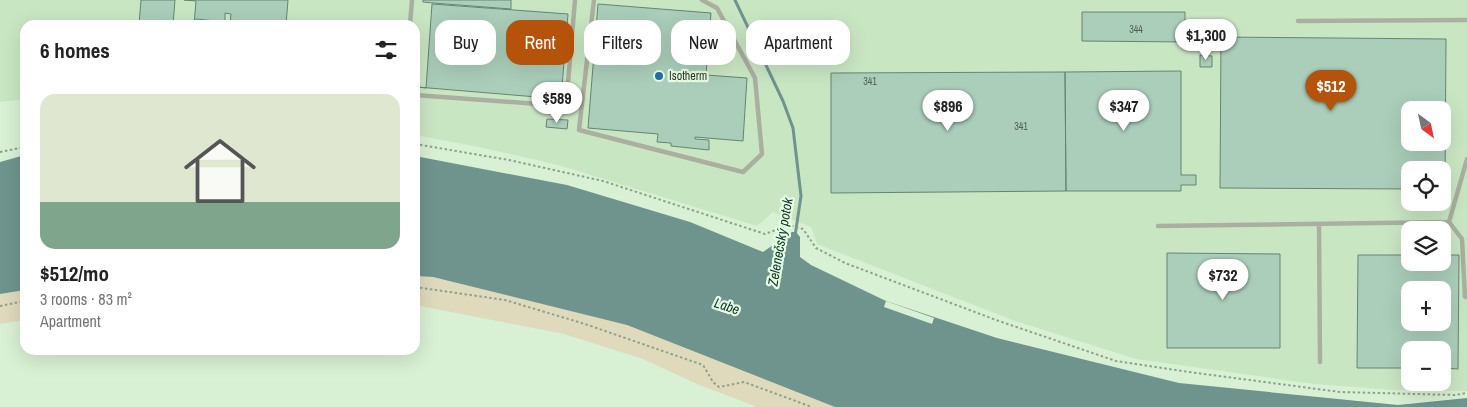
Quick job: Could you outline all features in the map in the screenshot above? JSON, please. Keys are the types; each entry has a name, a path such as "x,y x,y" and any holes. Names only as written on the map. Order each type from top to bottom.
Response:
{"lane":[{"path":"410,20 412,0"},
{"path":"420,95 566,106 575,0"},
{"path":"594,0 579,130 743,172 762,154 755,78 717,8 702,0"},
{"path":"1298,21 1467,20"},
{"path":"1449,221 1467,159"},
{"path":"1158,226 1401,223"},
{"path":"1319,224 1320,362"},
{"path":"1451,225 1462,239 1465,297"}],"path":[{"path":"420,145 509,160 603,181 765,234 789,224 803,229 809,235 816,248 845,262 996,320 1116,361 1340,392 1455,396 1467,393"},
{"path":"0,152 20,148"},
{"path":"420,288 505,300 585,324 703,365 713,382 719,387 744,382 812,407"},
{"path":"0,306 20,302"}],"shaded area":[{"path":"0,0 1467,0 1467,391 1451,391 1451,341 1401,341 1401,390 1314,384 1136,359 1015,321 817,244 811,227 773,212 757,226 558,165 420,136 420,20 20,20 20,100 0,102"},
{"path":"420,276 433,277 627,325 835,407 757,407 697,384 643,359 564,334 420,306"},
{"path":"20,291 20,321 0,324 0,294"}],"water":[{"path":"20,156 20,291 0,294 0,162"},
{"name":"Labe","path":"420,157 567,185 690,222 763,252 792,232 796,232 800,237 800,257 811,265 886,301 997,338 1179,383 1398,405 1467,398 1467,407 835,407 627,325 433,277 420,276"}],"pier":[{"path":"886,301 934,318 932,324 884,307"}],"building":[{"path":"141,0 175,0 173,20 139,20"},
{"path":"184,0 288,0 286,20 230,20 231,14 225,13 225,20 194,20 196,1"},
{"path":"423,0 511,0 511,9 423,2"},
{"path":"432,4 568,14 568,20 506,20 506,65 564,65 561,99 426,88"},
{"name":"Isotherm","path":"598,4 711,13 710,20 671,20 671,65 707,65 706,75 747,78 743,141 695,137 695,139 709,140 709,150 671,146 671,143 657,142 658,134 588,128 593,65 661,65 661,20 597,20"},
{"path":"1082,12 1185,12 1185,42 1082,41"},
{"path":"1221,37 1446,39 1446,101 1401,101 1401,151 1445,151 1445,161 1401,161 1401,189 1220,188"},
{"path":"1204,42 1208,42 1212,48 1208,54 1204,54 1200,50 1200,46"},
{"path":"1200,55 1212,56 1212,67 1200,67"},
{"path":"1181,71 1181,175 1196,175 1196,185 1181,185 1181,191 1066,191 1065,72"},
{"path":"1065,72 1066,191 831,193 831,73"},
{"path":"547,119 568,120 567,129 546,127"},
{"path":"1167,253 1280,254 1280,348 1167,348"},
{"path":"1358,255 1401,255 1401,271 1451,271 1451,255 1459,255 1458,369 1451,369 1451,341 1401,341 1401,368 1357,368"}],"waterway":[{"name":"Zelenečský potok","path":"735,0 783,101 793,128 801,196 795,236"}],"place":[{"name":"Isotherm","path":"659,76"}]}
